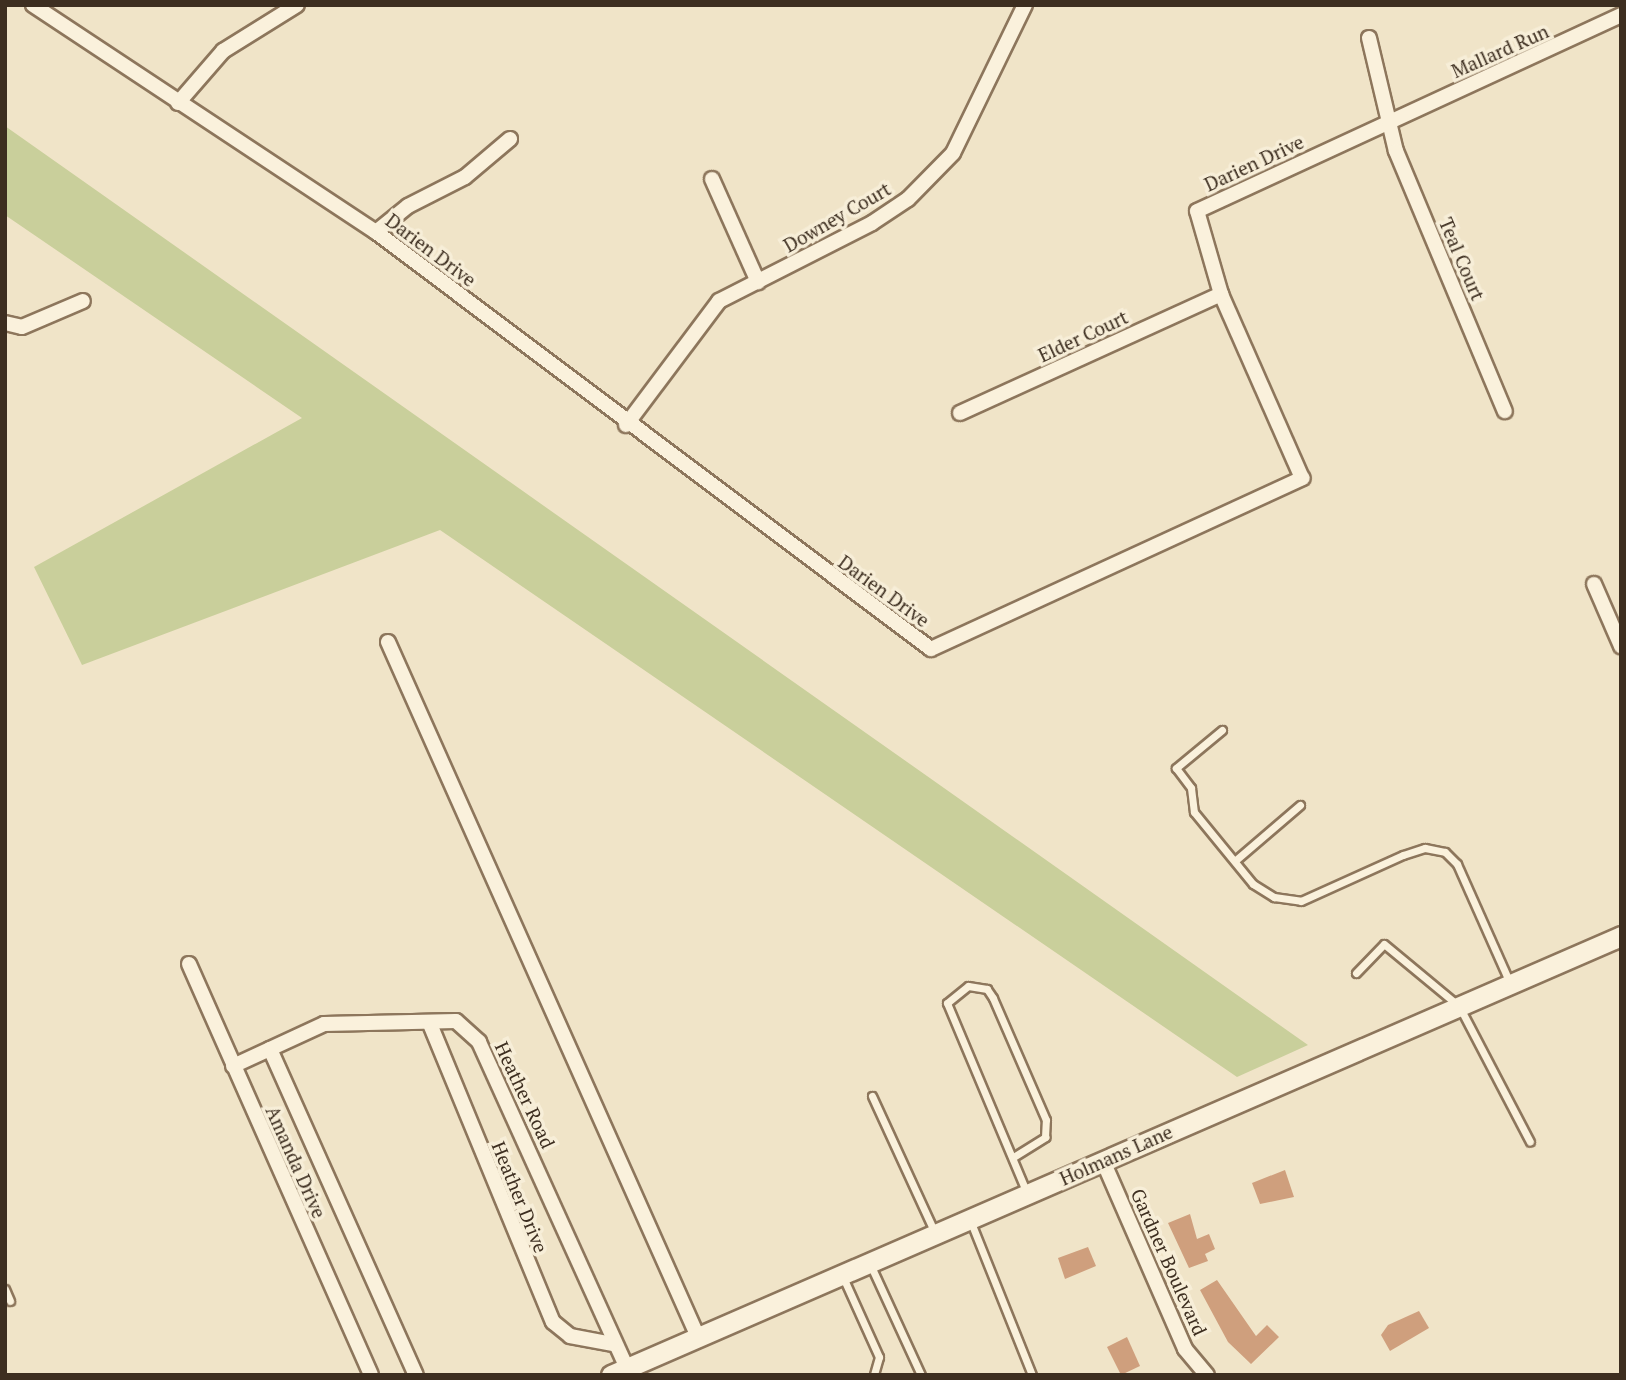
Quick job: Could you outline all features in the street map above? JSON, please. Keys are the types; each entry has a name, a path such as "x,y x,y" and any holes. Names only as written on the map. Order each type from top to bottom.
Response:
{"main road":[{"name":"Holmans Lane","path":"623,1372 869,1262 1621,936"}],"street":[{"name":"Darien Drive","path":"33,5 376,232 626,425 931,649 1302,478 1221,294 1197,211 1392,119"},
{"path":"178,103 223,51 297,5"},
{"name":"Downey Court","path":"626,425 719,301 890,211 953,153 1025,5"},
{"name":"Mallard Run","path":"1392,119 1621,15"},
{"name":"Teal Court","path":"1368,38 1392,119 1396,151 1505,411"},
{"path":"376,232 408,206 465,177 510,139"},
{"path":"712,179 758,282"},
{"name":"Elder Court","path":"960,413 1221,294"},
{"path":"5,323 22,327 83,302"},
{"path":"1594,584 1621,646"},
{"path":"388,642 698,1337"},
{"name":"Amanda Drive","path":"189,964 371,1375"},
{"name":"Heather Road","path":"233,1066 324,1024 430,1024 456,1021 479,1042 623,1372"},
{"name":"Heather Drive","path":"430,1024 553,1322 570,1336 613,1344"},
{"name":"Amanda Drive","path":"270,1049 416,1375"},
{"name":"Gardner Boulevard","path":"1103,1161 1185,1349 1206,1375"}],"lane":[{"path":"1222,730 1176,768 1191,788 1194,812 1237,859 1254,884 1275,898 1301,901 1403,855 1425,848 1445,852 1457,864 1510,984"},
{"path":"1237,859 1300,805"},
{"path":"1356,973 1384,944 1459,1006 1530,1142"},
{"path":"1014,1156 1045,1137 1046,1120 993,998 987,989 968,986 947,1003 1028,1194"},
{"path":"872,1096 935,1234"},
{"path":"969,1219 1032,1375"},
{"path":"869,1262 921,1375"},
{"path":"842,1274 879,1357 874,1375"},
{"path":"5,1289 10,1301"}],"green space":[{"path":"5,126 1308,1045 1237,1077 440,530 82,665 34,567 302,418 5,215"}],"building":[{"path":"1285,1170 1294,1197 1260,1204 1252,1183"},
{"path":"1190,1214 1197,1239 1209,1234 1215,1249 1205,1254 1208,1261 1189,1268 1168,1223"},
{"path":"1088,1247 1096,1266 1065,1279 1058,1258"},
{"path":"1217,1280 1256,1336 1267,1325 1279,1337 1251,1364 1228,1342 1200,1290"},
{"path":"1419,1311 1429,1328 1390,1351 1381,1335 1388,1325"},
{"path":"1127,1337 1140,1366 1121,1375 1107,1347"}]}
